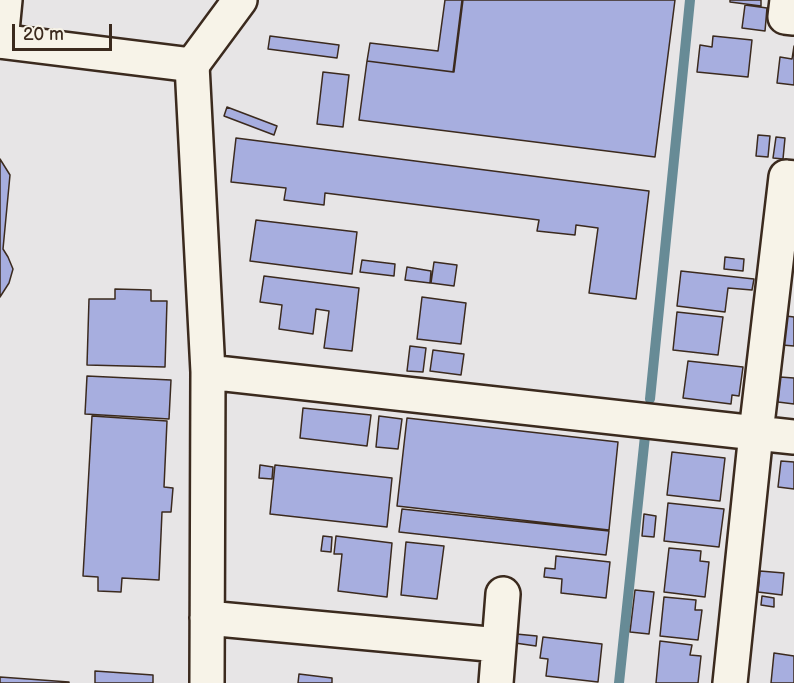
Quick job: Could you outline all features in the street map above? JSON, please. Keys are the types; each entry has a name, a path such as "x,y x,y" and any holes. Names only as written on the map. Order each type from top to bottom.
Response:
{"street":[{"path":"5,0 1,41 192,65"},
{"path":"207,683 208,372 192,65 240,0"},
{"path":"787,0 785,17 794,18"},
{"path":"730,683 786,177 794,178"},
{"path":"208,372 794,437"},
{"path":"496,683 503,594"},
{"path":"207,618 499,645"}],"building":[{"path":"445,0 462,0 453,72 367,61 370,43 438,51"},
{"path":"463,0 675,0 655,157 359,120 367,61 454,72"},
{"path":"730,0 761,0 761,6 730,2"},
{"path":"745,5 767,8 765,31 742,28"},
{"path":"270,36 339,45 337,58 268,49"},
{"path":"713,36 752,40 748,77 697,72 700,45 712,47"},
{"path":"794,46 794,85 777,83 780,57 792,59"},
{"path":"323,72 349,75 343,127 317,124"},
{"path":"227,107 277,126 274,135 224,116"},
{"path":"758,135 770,136 768,157 756,156"},
{"path":"776,137 785,138 783,159 773,158"},
{"path":"236,138 649,191 636,299 589,293 598,228 576,225 575,235 537,231 539,220 325,193 324,205 284,200 286,188 231,182"},
{"path":"0,159 10,175 3,249 13,269 9,283 0,297"},
{"path":"256,220 357,232 352,274 250,261"},
{"path":"725,257 744,259 743,271 724,269"},
{"path":"362,260 395,264 394,276 360,272"},
{"path":"434,262 457,265 454,286 431,283"},
{"path":"407,267 431,271 430,283 405,280"},
{"path":"681,271 754,279 752,290 728,288 725,312 677,306"},
{"path":"264,276 359,288 352,351 324,348 329,311 316,309 313,334 279,329 282,305 260,302"},
{"path":"115,289 151,290 151,301 167,301 165,367 87,365 89,299 115,299"},
{"path":"422,297 466,303 461,344 417,339"},
{"path":"677,312 723,317 718,355 673,350"},
{"path":"786,316 794,317 794,346 782,345"},
{"path":"410,346 426,348 423,372 407,371"},
{"path":"433,350 464,354 461,375 430,371"},
{"path":"688,361 743,367 739,396 732,395 731,404 683,398"},
{"path":"87,376 171,380 169,419 85,414"},
{"path":"780,377 794,378 794,404 778,402"},
{"path":"303,408 371,415 367,446 300,438"},
{"path":"92,416 167,421 164,487 173,488 171,512 162,512 159,580 122,578 121,592 98,591 98,577 83,576"},
{"path":"379,416 402,419 398,449 376,447"},
{"path":"407,418 618,442 609,530 397,506"},
{"path":"672,452 725,458 720,501 667,495"},
{"path":"781,461 794,462 794,489 778,487"},
{"path":"260,465 273,467 272,479 259,478"},
{"path":"275,465 392,478 387,527 270,514"},
{"path":"668,503 724,509 719,547 664,541"},
{"path":"402,509 609,531 606,555 399,532"},
{"path":"644,514 656,516 654,537 642,536"},
{"path":"323,536 332,537 331,552 321,551"},
{"path":"336,536 392,543 387,597 338,591 342,554 334,554"},
{"path":"406,542 444,546 437,599 401,595"},
{"path":"669,548 701,551 700,561 709,562 705,597 664,592"},
{"path":"556,556 610,562 606,598 561,593 562,579 544,577 545,568 555,569"},
{"path":"760,571 784,573 782,595 758,592"},
{"path":"635,590 654,592 649,634 630,632"},
{"path":"762,596 774,598 774,607 761,605"},
{"path":"664,597 696,600 695,610 702,610 698,640 660,636"},
{"path":"516,634 537,636 536,646 515,643"},
{"path":"543,637 602,644 598,682 546,676 548,659 540,658"},
{"path":"660,641 692,645 690,655 701,656 698,683 656,683"},
{"path":"774,653 794,656 794,683 771,683"},
{"path":"95,671 153,675 153,683 95,683"},
{"path":"299,674 332,678 332,683 298,683"},
{"path":"0,677 69,682 69,683 0,683"}],"waterway":[{"path":"650,399 690,0"},
{"path":"619,683 645,436"}]}
